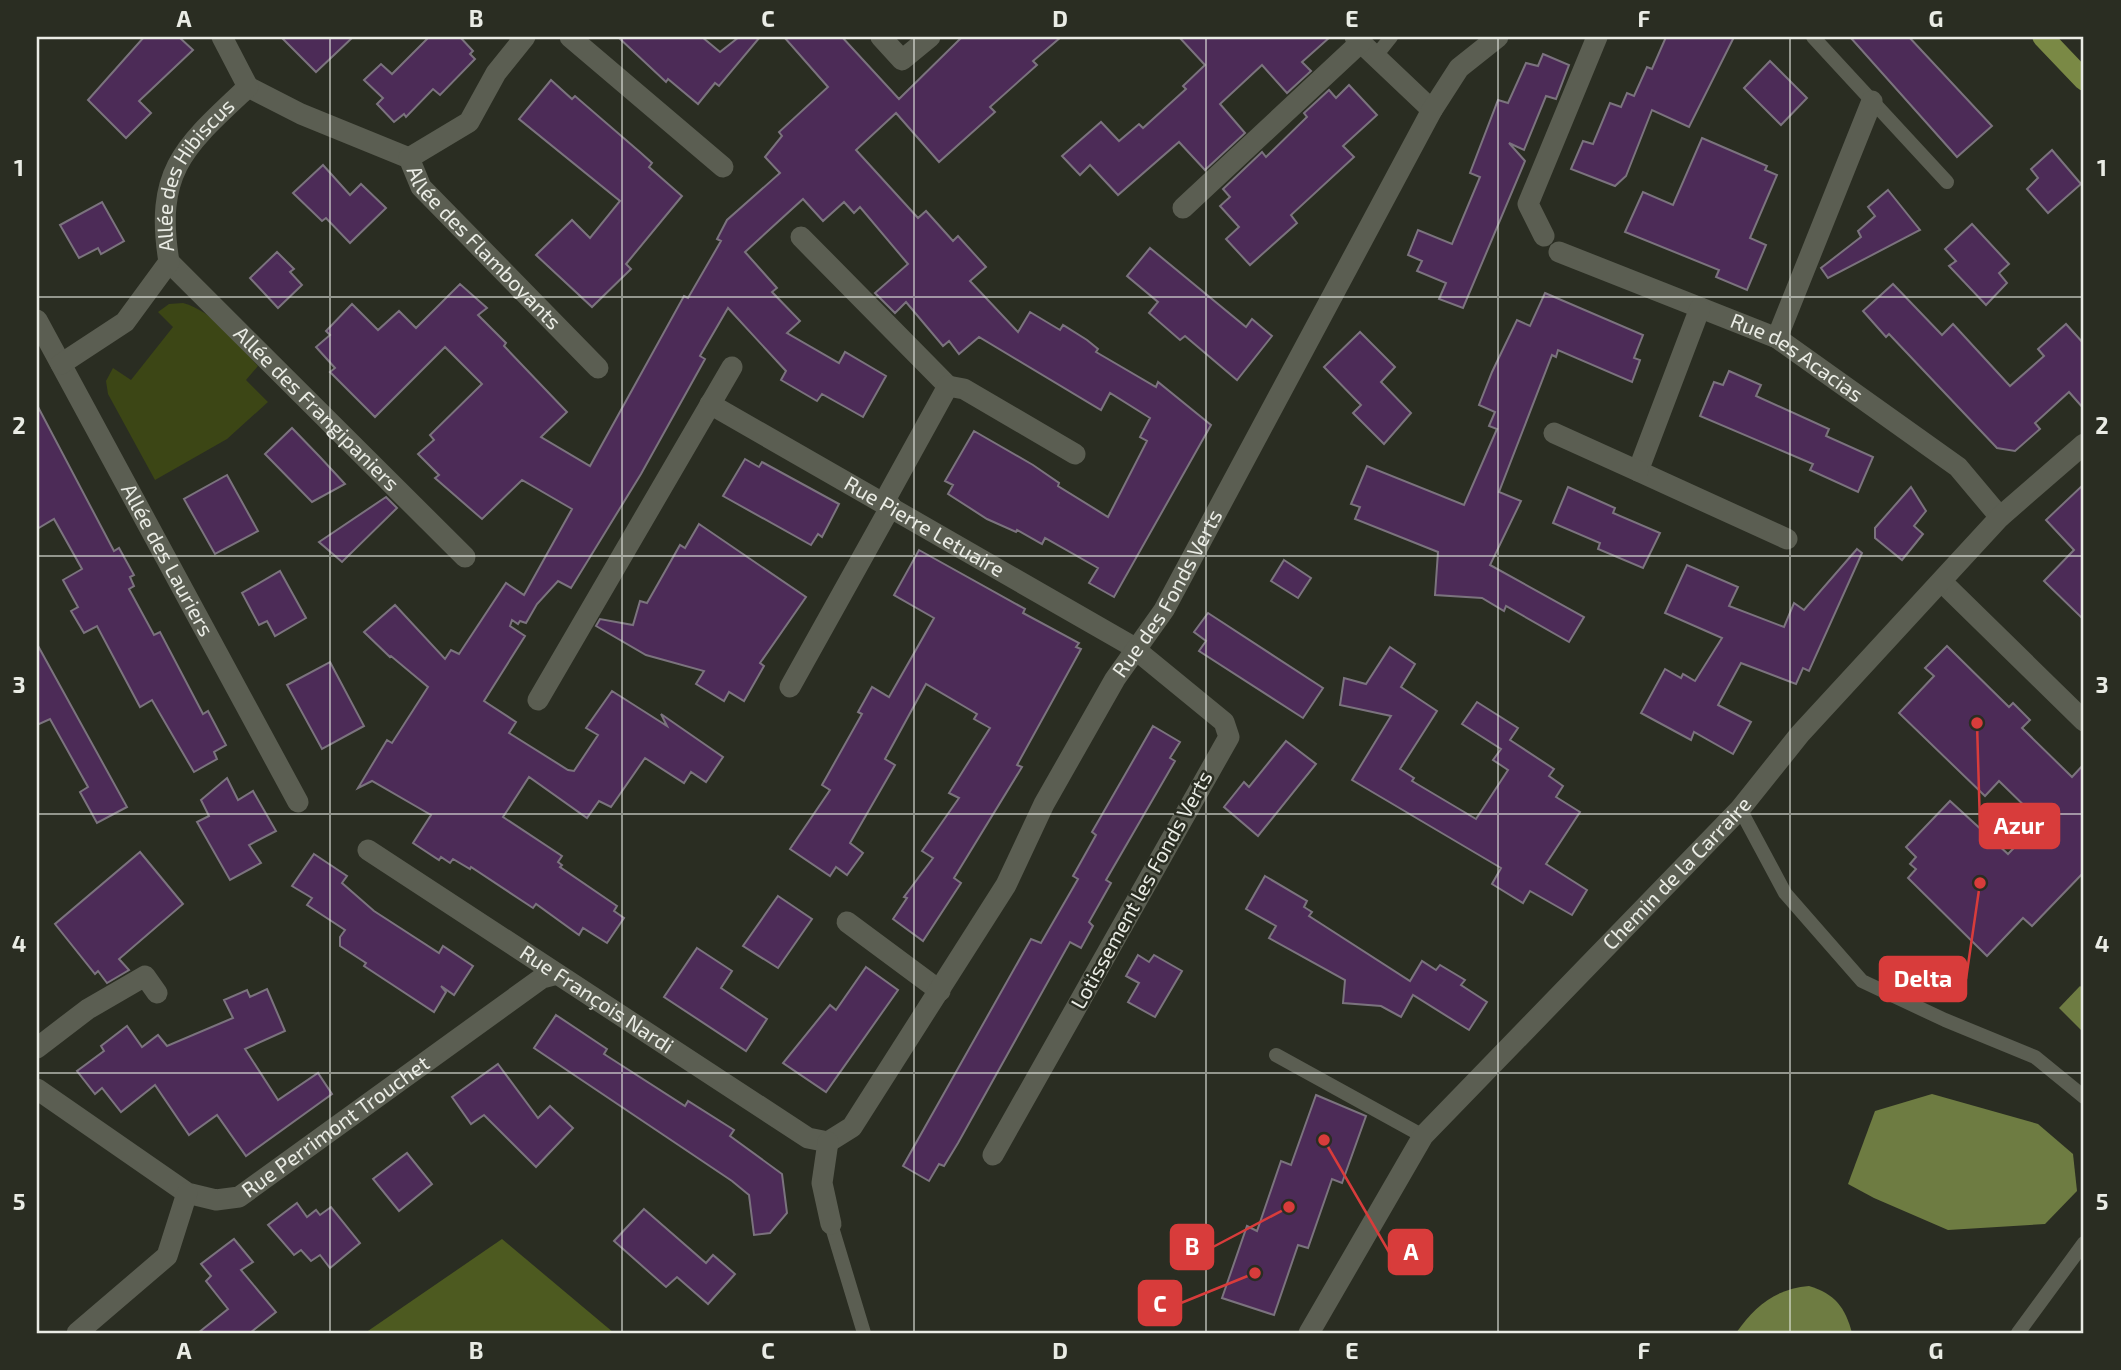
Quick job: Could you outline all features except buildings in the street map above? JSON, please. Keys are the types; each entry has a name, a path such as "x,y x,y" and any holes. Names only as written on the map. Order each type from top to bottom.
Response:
{"main road":[{"path":"2043,37 2084,80"}],"street":[{"name":"Allée des Hibiscus","path":"61,363 125,322 169,262 163,223 173,168 203,129 248,87 222,37"},
{"path":"409,158 469,122 496,73 526,37"},
{"path":"570,37 723,167"},
{"path":"881,37 902,60 930,37"},
{"name":"Rue des Fonds Verts","path":"828,1142 852,1127 1006,885 1044,804 1115,678 1164,610 1432,110 1460,68 1498,37"},
{"path":"1544,236 1528,204 1597,37"},
{"path":"1182,208 1364,45 1432,110"},
{"name":"Allée des Flamboyants","path":"248,87 301,114 409,158 421,187 598,368"},
{"path":"1777,338 1872,101"},
{"path":"801,237 948,386 964,389 1075,454"},
{"name":"Rue des Acacias","path":"1559,252 1777,338 1958,467 2000,517"},
{"name":"Allée des Frangipaniers","path":"169,262 465,557"},
{"path":"1638,471 1700,308"},
{"name":"Allée des Lauriers","path":"37,320 298,802"},
{"path":"538,700 732,367"},
{"path":"790,687 948,386"},
{"name":"Rue Pierre Letuaire","path":"710,404 1137,650"},
{"path":"1555,433 1787,539"},
{"name":"Chemin de la Carraire","path":"1309,1333 1423,1136 1740,809 1800,734 2000,517 2084,444"},
{"path":"1942,582 2084,721"},
{"name":"Lotissement les Fonds Verts","path":"993,1155 1229,737 1224,722 1137,650"},
{"name":"Rue François Nardi","path":"369,849 808,1138 828,1142"},
{"path":"847,922 940,991"},
{"name":"Rue Perrimont Trouchet","path":"37,1089 187,1193 216,1200 239,1197 542,978 557,974"},
{"path":"37,1048 88,1009 145,976 157,993"},
{"path":"828,1142 822,1183 831,1224"},
{"path":"76,1333 167,1256 187,1193"}],"lane":[{"path":"1364,45 1391,37"},
{"path":"1813,37 1947,182"},
{"path":"1740,809 1785,893 1862,981 1945,1020 2035,1057 2084,1097"},
{"path":"1276,1055 1423,1136"},
{"path":"831,1224 864,1333"},
{"path":"2018,1333 2084,1243"}],"shaded area":[{"path":"183,303 195,307 215,321 258,366 246,380 268,402 227,439 155,480 108,394 106,381 113,368 131,380 173,327 158,312 169,304"},
{"path":"2080,986 2084,989 2084,1033 2059,1008"},
{"path":"1932,1094 2038,1124 2073,1154 2077,1191 2045,1224 1948,1230 1848,1184 1875,1111"},
{"path":"502,1239 614,1333 365,1333"},
{"path":"1809,1286 1826,1293 1838,1303 1852,1333 1736,1333 1758,1307 1776,1295"}],"place":[{"name":"Azur","path":"1977,723"},
{"name":"Delta","path":"1980,883"},
{"name":"A","path":"1324,1140"},
{"name":"B","path":"1289,1207"},
{"name":"C","path":"1255,1273"}]}
